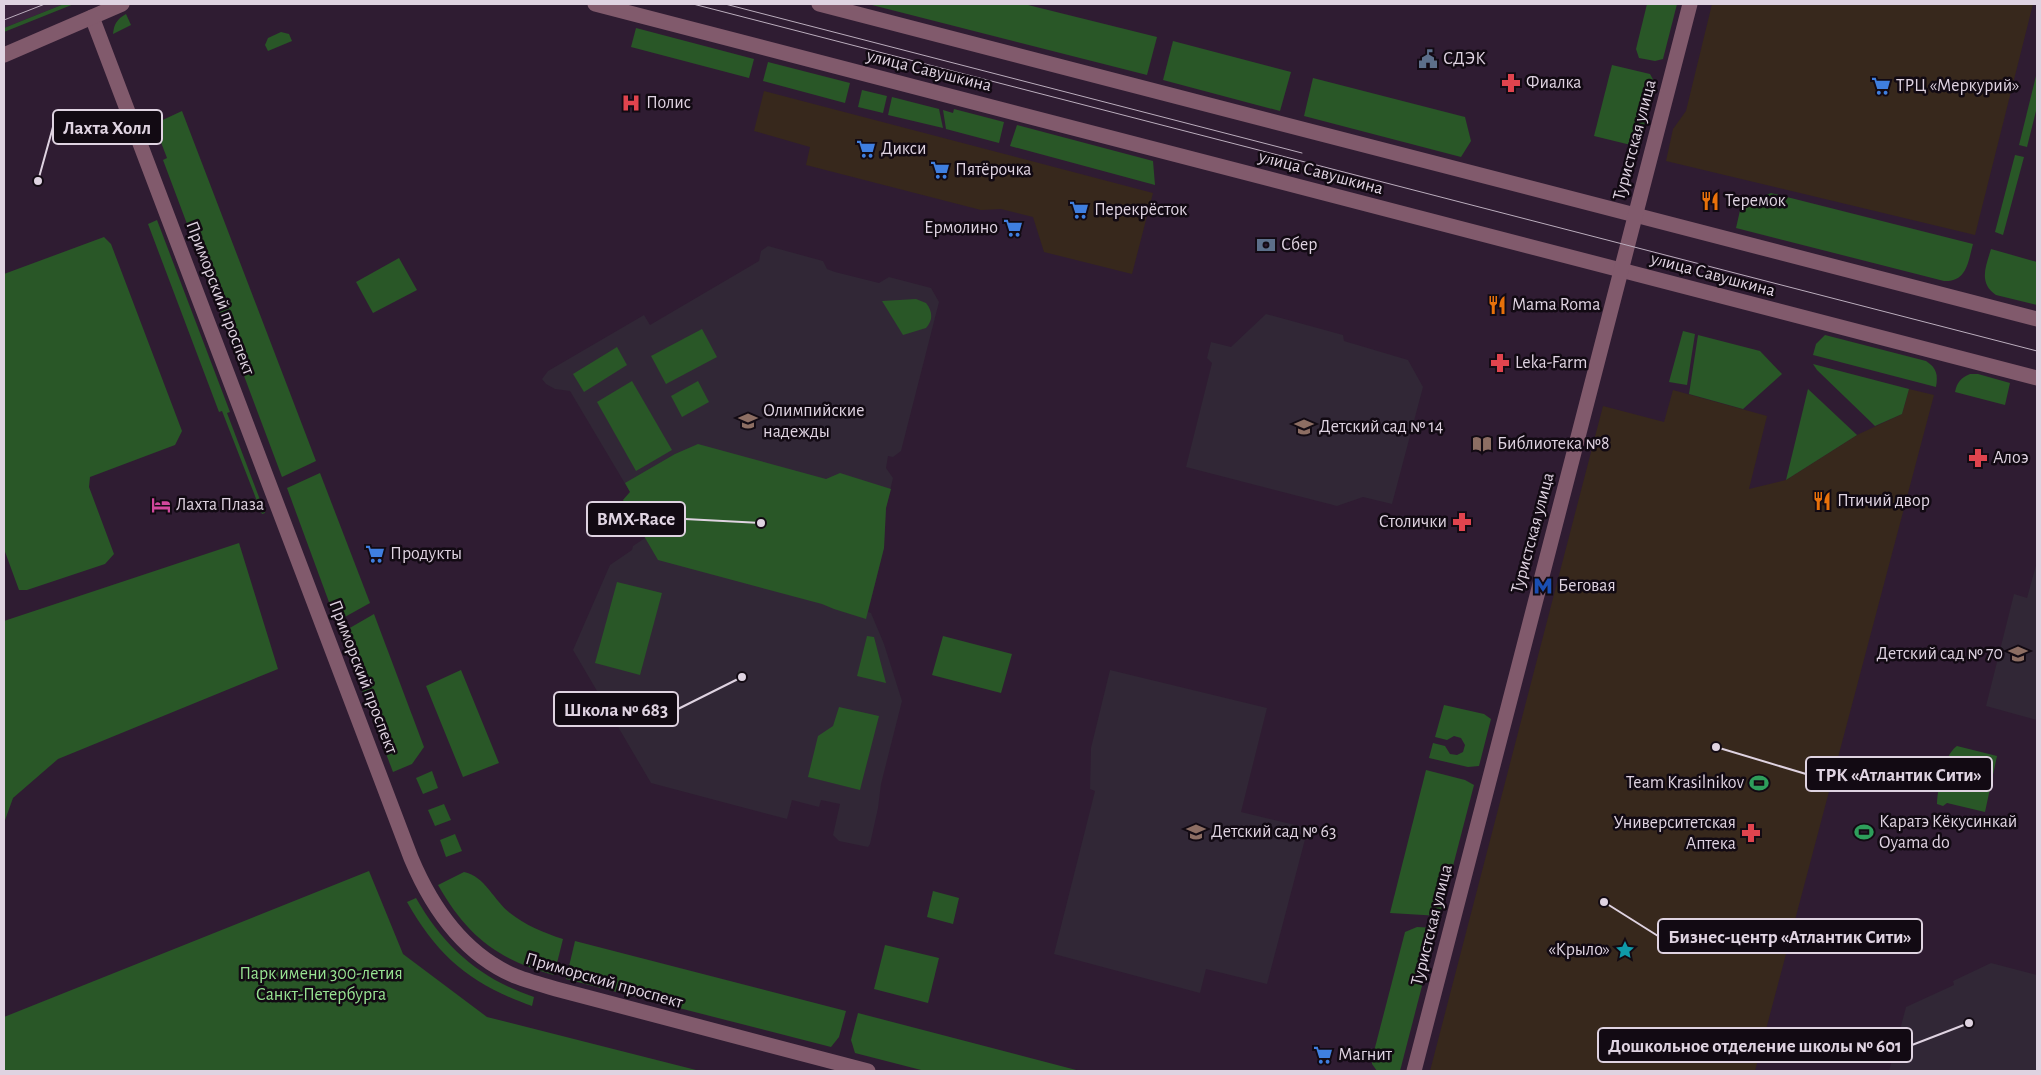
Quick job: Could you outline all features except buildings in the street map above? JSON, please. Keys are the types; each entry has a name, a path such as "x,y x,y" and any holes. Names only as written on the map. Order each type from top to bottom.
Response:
{"main road":[{"path":"4,55 122,4"},
{"name":"улица Савушкина","path":"595,4 2037,378"},
{"name":"улица Савушкина","path":"819,4 2037,319"},
{"name":"Туристская улица","path":"1414,1071 1690,4"},
{"name":"Приморский проспект","path":"92,17 411,858 425,889 441,916 456,936 480,956 514,976 556,990 868,1071"}],"shaded area":[{"path":"4,4 64,4 4,28"},
{"path":"1712,4 2033,4 1975,235 1666,161 1673,129 1686,111"},
{"path":"764,91 1153,193 1132,274 1044,252 1033,217 1001,209 981,210 806,165 810,147 754,131"},
{"path":"768,246 823,261 827,269 835,272 879,283 889,277 931,288 939,302 901,451 893,457 888,456 886,468 893,478 886,508 884,548 868,612 871,613 884,644 902,701 881,784 878,808 868,847 839,841 833,835 840,804 821,800 819,807 792,800 787,819 651,783 573,650 610,565 632,550 633,546 645,538 623,500 630,492 570,391 555,389 546,384 542,379 548,371 644,315 650,325 759,261 761,251"},
{"name":"Детский сад № 14","path":"1266,314 1343,335 1344,341 1408,360 1423,387 1392,504 1363,497 1337,506 1186,467 1212,363 1207,358 1211,342 1231,347"},
{"path":"1909,389 1934,395 1755,1071 1430,1071 1603,406 1664,422 1673,390 1767,416 1749,489 1786,480 1857,435 1902,414"},
{"name":"Детский сад № 70","path":"2037,562 2037,720 1986,706 2014,594 2027,598"},
{"name":"Детский сад № 63","path":"1110,670 1267,708 1241,812 1308,828 1267,984 1206,969 1200,993 1054,954 1095,791 1090,789 1091,748"},
{"path":"1991,963 2037,975 2037,1071 1889,1071 1906,1007 1954,985 1953,981"}],"green space":[{"path":"64,4 74,4 4,32 4,28"},
{"path":"868,4 1024,4 1157,37 1147,75"},
{"path":"1647,4 1677,4 1663,59 1655,61 1639,58 1636,49"},
{"path":"126,14 131,25 113,34 116,22"},
{"path":"636,28 754,59 749,78 631,47"},
{"path":"281,32 289,34 292,41 268,51 265,45 268,38"},
{"path":"1173,41 1291,72 1280,111 1163,80"},
{"path":"768,62 850,83 845,103 763,81"},
{"path":"1612,65 1650,74 1655,83 1639,147 1594,136"},
{"path":"2037,72 2037,107 2027,147 2019,145"},
{"path":"1313,78 1465,117 1471,141 1461,157 1304,116"},
{"path":"862,90 887,96 883,113 858,107"},
{"path":"892,97 939,109 943,128 888,115"},
{"path":"954,109 1004,122 999,143 946,129 943,110 953,113"},
{"path":"182,111 316,461 282,477 163,160 167,158 154,124"},
{"path":"1017,125 1153,161 1155,185 1010,146"},
{"path":"2015,155 2024,157 2003,235 1995,232"},
{"path":"1771,193 1973,244 1968,264 1958,278 1944,281 1736,228 1741,206"},
{"path":"157,220 230,412 227,413 265,513 262,514 222,411 219,412 148,224"},
{"path":"104,237 111,244 182,431 175,445 90,477 89,487 114,554 105,564 27,590 19,590 4,549 4,274"},
{"path":"1991,249 2037,262 2037,305 1996,295 1990,290 1985,280 1985,274"},
{"path":"399,258 417,290 373,313 356,282"},
{"path":"916,299 926,303 928,306 931,313 930,322 926,328 903,335 882,301"},
{"path":"702,329 717,357 666,384 651,356"},
{"path":"1683,331 1695,334 1687,385 1669,382"},
{"path":"1698,335 1760,351 1782,374 1743,409 1689,394"},
{"path":"1825,335 1926,361 1936,372 1936,387 1813,355 1816,344"},
{"path":"617,347 627,365 584,392 573,374"},
{"path":"1813,364 1909,389 1902,414 1875,426"},
{"path":"1970,374 1978,374 2010,383 2005,405 1955,392 1960,381"},
{"path":"632,381 672,450 636,471 597,402"},
{"path":"698,381 709,402 682,417 671,396"},
{"path":"1808,389 1857,435 1786,480"},
{"path":"698,444 826,479 840,473 891,489 886,508 884,548 866,619 822,604 658,560 623,500 630,492 625,483 675,454"},
{"path":"320,473 370,603 343,618 336,618 333,613 287,488"},
{"path":"239,543 278,669 58,759 13,798 4,823 4,621"},
{"path":"617,582 662,593 640,675 595,663"},
{"path":"374,614 424,747 412,764 393,772 343,640 348,629"},
{"path":"867,636 874,637 886,683 857,676"},
{"path":"943,636 1012,654 1001,693 932,675"},
{"path":"461,670 499,763 463,777 426,686"},
{"path":"1444,705 1484,714 1491,719 1479,766 1468,767 1429,758 1433,743 1445,746 1450,754 1457,755 1463,752 1465,745 1461,738 1454,736 1447,740 1435,737"},
{"path":"839,707 879,716 860,790 808,777 818,736 833,726"},
{"path":"1957,746 1997,756 1985,812 1947,803 1943,806 1937,804 1938,790 1945,764"},
{"path":"1426,770 1465,780 1474,785 1440,916 1390,913"},
{"path":"432,771 438,788 423,794 416,778"},
{"path":"444,804 451,820 435,826 428,810"},
{"path":"455,834 462,851 446,857 440,840"},
{"name":"Парк имени 300-летия Санкт-Петербурга","path":"369,871 403,954 487,1017 700,1071 4,1071 4,1017"},
{"path":"464,872 478,878 504,908 516,917 535,928 563,939 554,975 516,962 500,953 486,944 460,918 438,885"},
{"path":"933,891 959,898 953,924 927,917"},
{"path":"416,898 427,916 451,946 480,971 515,990 534,997 532,1006 492,989 474,978 444,954 407,902"},
{"path":"1417,927 1437,928 1400,1071 1377,1071 1372,1064 1372,1059 1405,932"},
{"path":"575,941 846,1011 839,1037 831,1047 566,979"},
{"path":"885,945 939,958 928,1003 874,989"},
{"path":"858,1013 1080,1071 925,1071 855,1053 851,1040"}],"tram line":[{"path":"4,20 45,4"},
{"path":"693,4 2037,351"},
{"path":"725,4 1302,153"}],"place":[{"name":"СДЭК","path":"1428,59"},
{"name":"Фиалка","path":"1511,83"},
{"name":"ТРЦ «Меркурий»","path":"1881,86"},
{"name":"Полис","path":"631,103"},
{"name":"Дикси","path":"866,149"},
{"name":"Пятёрочка","path":"940,170"},
{"name":"Лахта Холл","path":"38,181"},
{"name":"Теремок","path":"1710,201"},
{"name":"Перекрёсток","path":"1079,210"},
{"name":"Ермолино","path":"1013,228"},
{"name":"Сбер","path":"1266,245"},
{"name":"Mama Roma","path":"1497,305"},
{"name":"Leka-Farm","path":"1500,363"},
{"name":"Олимпийские надежды","path":"748,421"},
{"name":"Детский сад № 14","path":"1304,427"},
{"name":"Библиотека №8","path":"1482,444"},
{"name":"Алоэ","path":"1978,458"},
{"name":"Птичий двор","path":"1822,501"},
{"name":"Лахта Плаза","path":"161,505"},
{"name":"Столички","path":"1462,522"},
{"name":"BMX-Race","path":"761,523"},
{"name":"Продукты","path":"375,554"},
{"name":"Беговая","path":"1543,586"},
{"name":"Детский сад № 70","path":"2018,654"},
{"name":"Школа № 683","path":"742,677"},
{"name":"ТРК «Атлантик Сити»","path":"1716,747"},
{"name":"Team Krasilnikov","path":"1759,783"},
{"name":"Детский сад № 63","path":"1196,832"},
{"name":"Каратэ Кёкусинкай Oyama do","path":"1864,832"},
{"name":"Университетская Аптека","path":"1751,833"},
{"name":"Бизнес-центр «Атлантик Сити»","path":"1604,902"},
{"name":"«Крыло»","path":"1625,950"},
{"name":"Дошкольное отделение школы № 601","path":"1969,1023"},
{"name":"Магнит","path":"1323,1055"}]}
